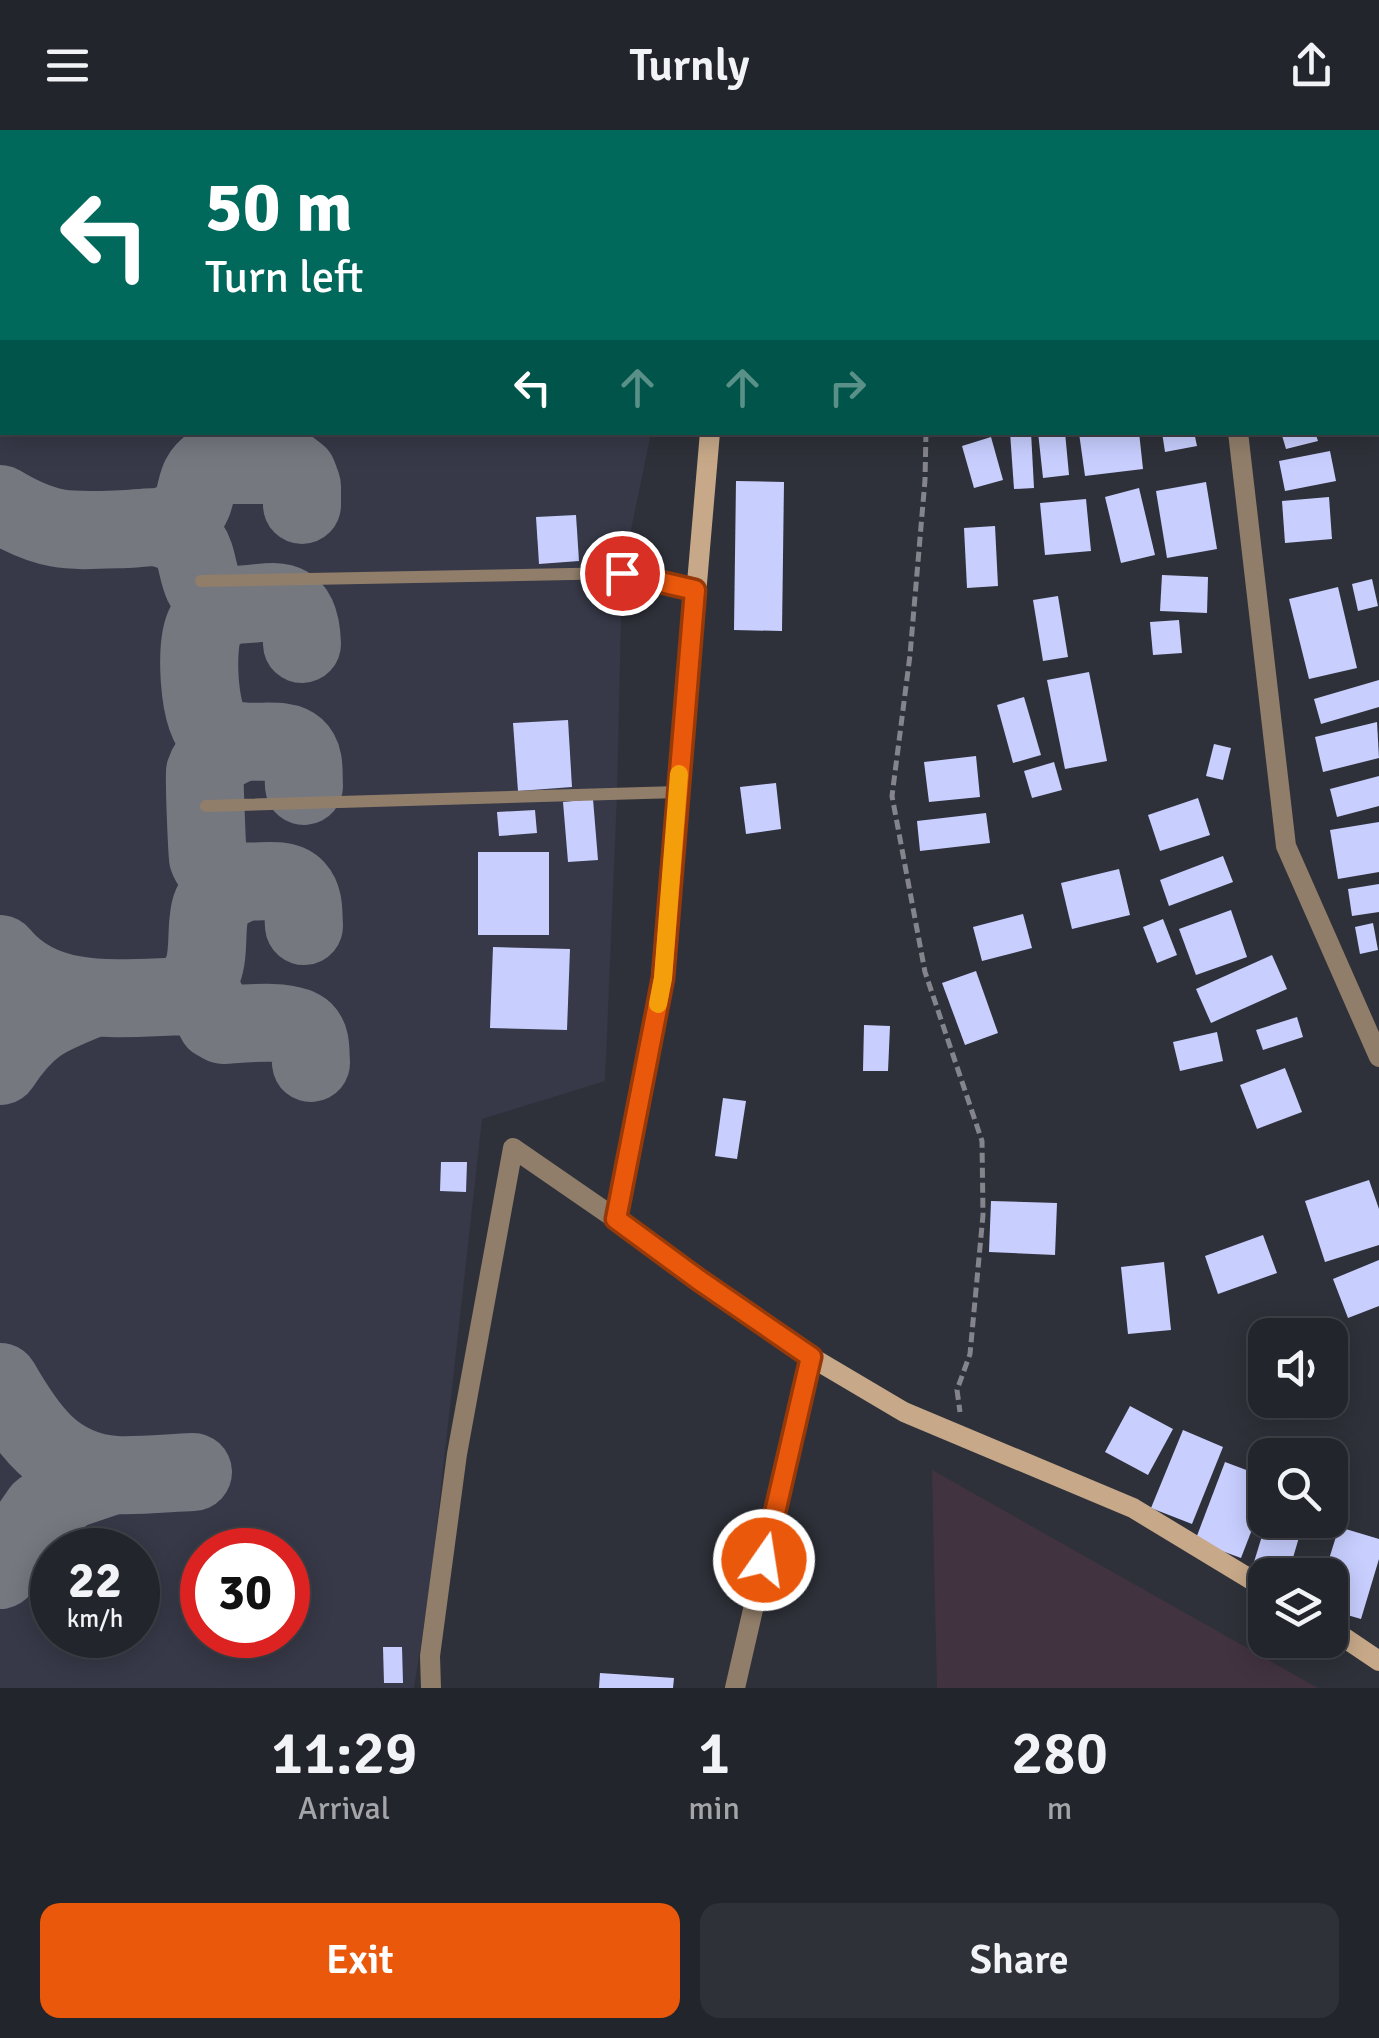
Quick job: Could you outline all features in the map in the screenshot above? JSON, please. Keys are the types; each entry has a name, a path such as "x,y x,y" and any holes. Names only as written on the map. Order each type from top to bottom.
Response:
{"street":[{"path":"616,1219 663,978 710,435"},
{"path":"1238,435 1286,846 1379,1056"},
{"path":"431,1688 430,1656 456,1454 513,1148 811,1357 904,1412 1132,1508 1248,1578"},
{"path":"735,1688 811,1357"},
{"path":"1348,1640 1379,1661"}],"lane":[{"path":"201,581 622,573 695,590"},
{"path":"206,806 678,792"}],"path":[{"path":"926,435 910,654 892,796 925,972 982,1142 983,1215 970,1354 957,1390 964,1439"}],"shaded area":[{"path":"0,435 651,435 622,573 605,1081 482,1119 430,1586 414,1688 0,1688"},
{"path":"932,1470 1248,1648 1248,1658 1265,1658 1318,1688 937,1688"}],"building":[{"path":"1010,435 1031,435 1034,488 1014,489"},
{"path":"1038,435 1065,435 1069,475 1043,478"},
{"path":"1079,435 1139,435 1143,469 1085,476"},
{"path":"1162,435 1195,435 1197,446 1165,452"},
{"path":"1282,435 1316,435 1318,441 1286,449"},
{"path":"991,437 1003,480 974,488 962,446"},
{"path":"1330,451 1336,481 1285,491 1279,461"},
{"path":"736,481 784,482 782,631 734,630"},
{"path":"1206,482 1217,549 1167,558 1156,491"},
{"path":"1139,488 1155,555 1121,563 1105,497"},
{"path":"1329,497 1332,539 1285,543 1282,501"},
{"path":"1086,499 1091,551 1045,555 1040,503"},
{"path":"576,515 579,561 539,564 536,517"},
{"path":"995,526 998,586 967,588 964,528"},
{"path":"1162,575 1208,577 1207,613 1160,611"},
{"path":"1372,579 1378,606 1358,611 1352,584"},
{"path":"1338,587 1357,668 1309,679 1289,599"},
{"path":"1058,596 1068,657 1043,661 1033,600"},
{"path":"1179,620 1182,653 1153,655 1150,622"},
{"path":"1089,672 1107,761 1065,769 1047,680"},
{"path":"1379,680 1379,707 1321,724 1314,699"},
{"path":"1024,697 1041,755 1013,763 997,705"},
{"path":"568,720 572,787 518,791 513,723"},
{"path":"1377,722 1379,758 1323,772 1315,737"},
{"path":"1214,744 1231,748 1223,780 1206,776"},
{"path":"976,756 980,797 929,802 924,762"},
{"path":"1054,762 1062,790 1032,798 1024,771"},
{"path":"1379,776 1379,806 1337,817 1330,789"},
{"path":"776,783 781,829 746,834 740,787"},
{"path":"1198,798 1210,835 1160,851 1148,815"},
{"path":"593,799 598,860 568,862 563,802"},
{"path":"535,810 537,833 499,836 497,812"},
{"path":"986,813 990,843 920,851 917,821"},
{"path":"1379,822 1379,872 1338,879 1330,830"},
{"path":"478,852 549,852 549,935 478,935"},
{"path":"1223,856 1233,882 1169,906 1160,880"},
{"path":"1119,869 1130,915 1072,929 1061,883"},
{"path":"1379,884 1379,912 1352,916 1348,889"},
{"path":"1231,910 1247,957 1196,975 1179,929"},
{"path":"1023,914 1032,948 982,961 973,927"},
{"path":"1163,919 1177,955 1157,963 1143,927"},
{"path":"1373,923 1378,950 1360,954 1355,927"},
{"path":"493,947 570,949 567,1030 490,1028"},
{"path":"1272,955 1287,989 1211,1023 1196,989"},
{"path":"976,971 998,1033 965,1045 942,983"},
{"path":"1297,1017 1303,1037 1263,1050 1256,1030"},
{"path":"864,1025 890,1026 888,1071 863,1071"},
{"path":"1217,1032 1223,1061 1180,1071 1173,1042"},
{"path":"1285,1068 1302,1112 1257,1129 1240,1085"},
{"path":"723,1098 746,1101 737,1159 715,1156"},
{"path":"441,1162 467,1162 466,1192 440,1191"},
{"path":"1369,1180 1379,1209 1379,1245 1325,1262 1305,1201"},
{"path":"991,1201 1057,1203 1055,1255 989,1252"},
{"path":"1263,1235 1277,1273 1218,1294 1205,1256"},
{"path":"1379,1260 1379,1306 1348,1318 1333,1279"},
{"path":"1164,1262 1171,1330 1128,1334 1121,1267"},
{"path":"1130,1406 1173,1429 1148,1475 1105,1452"},
{"path":"1183,1430 1223,1447 1192,1524 1151,1508"},
{"path":"1225,1462 1248,1471 1249,1538 1241,1558 1195,1541"},
{"path":"1348,1530 1379,1539 1379,1559 1361,1619 1348,1615 1348,1558 1329,1558 1336,1538 1348,1538"},
{"path":"1261,1538 1299,1538 1293,1558 1255,1558"},
{"path":"383,1647 402,1647 403,1683 384,1683"},
{"path":"600,1673 674,1678 673,1688 599,1688"}],"taxiway":[{"path":"162,527 189,509 201,476 212,465 285,465 298,475 302,505"},
{"path":"0,504 47,526 90,530 155,527 178,535 188,543 202,581 216,599 243,605 283,603 292,609 299,622 302,644"},
{"path":"229,604 210,619 202,634 200,680 204,711 214,731 224,737 280,742 296,748 303,761 304,786"},
{"path":"239,743 214,758 205,772 208,858 218,872 231,879 289,884 301,897 304,926"},
{"path":"179,996 196,982 204,966 212,904 241,883"},
{"path":"0,954 20,973 66,993 119,998 198,996 223,1025 265,1023 298,1027 308,1038 311,1063"},
{"path":"0,1066 20,1040 39,1024 90,999"},
{"path":"0,1382 32,1431 59,1456 76,1465 115,1475 193,1472"},
{"path":"0,1570 41,1511 69,1490 113,1475"}],"slow traffic":[{"path":"658,1004 679,774"}],"route":[{"path":"622,573 695,590 663,978 616,1219 811,1357 764,1560"}]}
